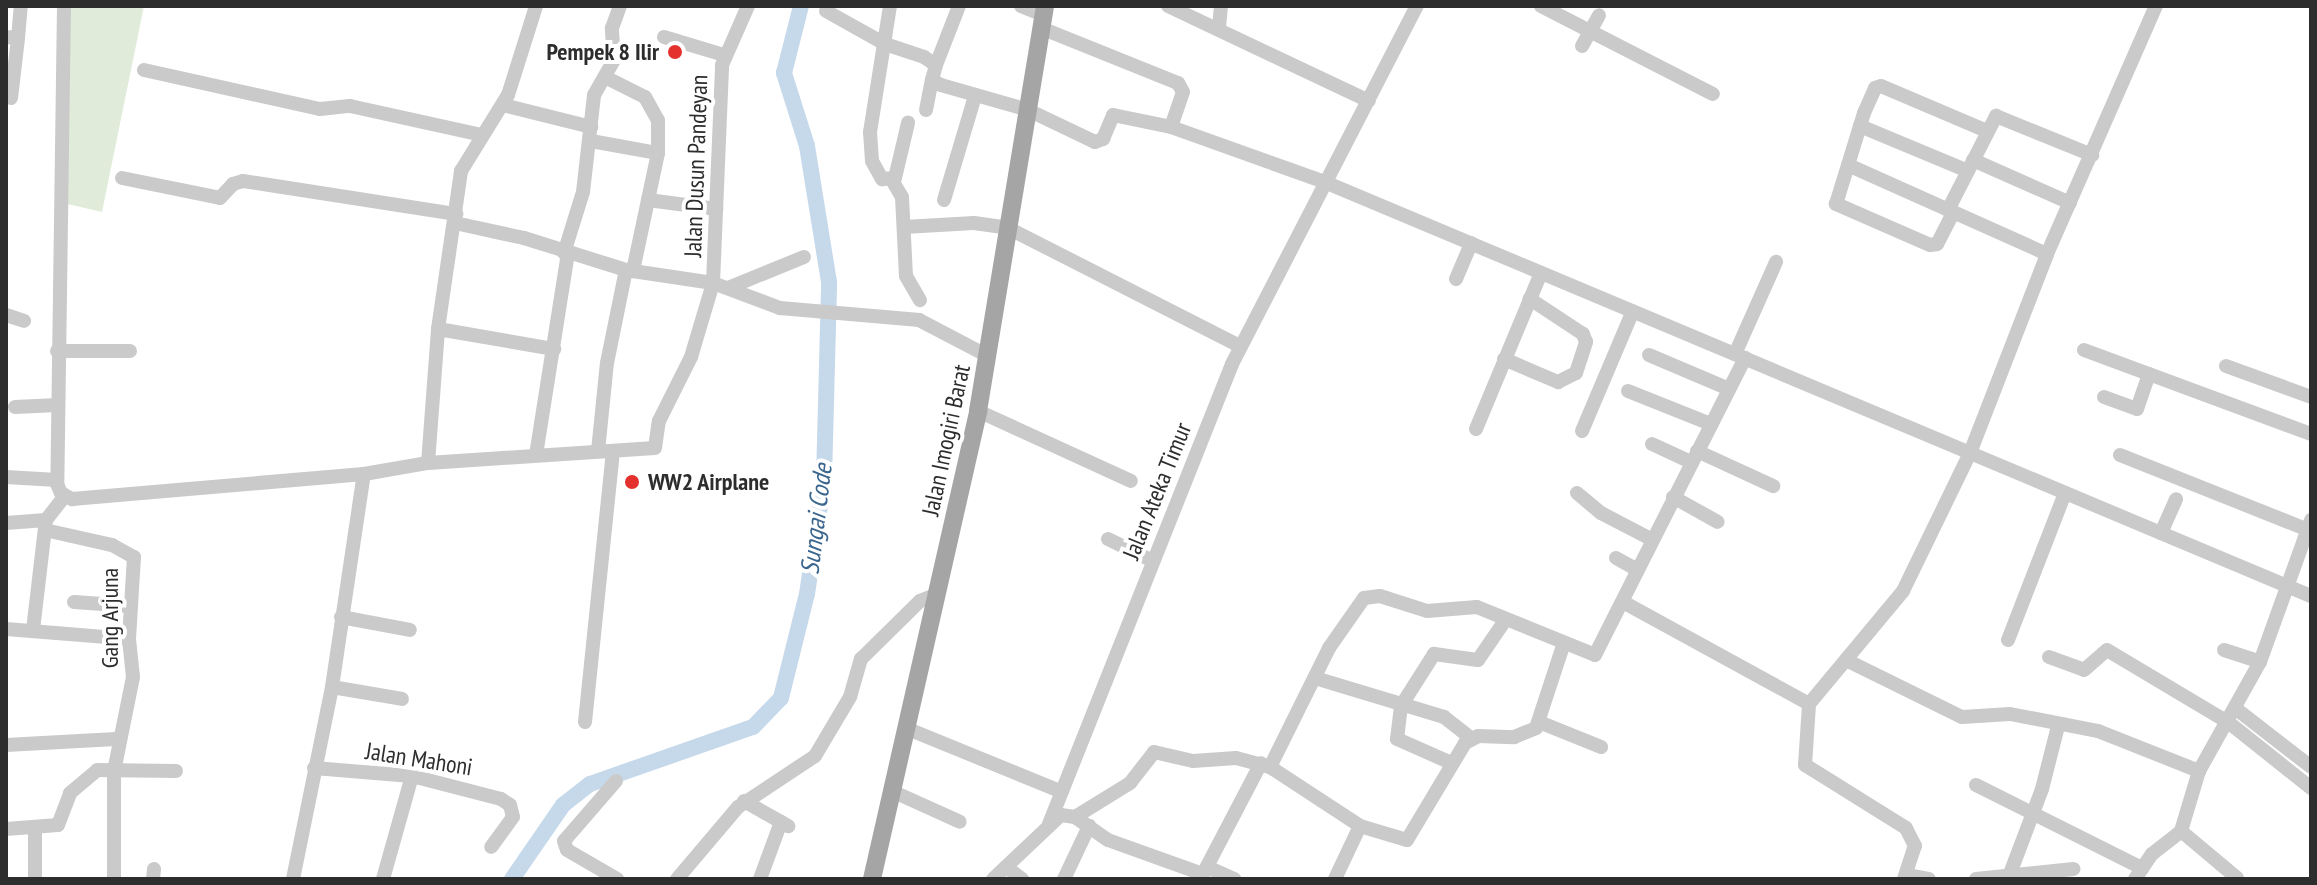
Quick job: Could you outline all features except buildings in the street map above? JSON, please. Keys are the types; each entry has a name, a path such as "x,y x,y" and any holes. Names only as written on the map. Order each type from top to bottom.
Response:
{"main road":[{"name":"Jalan Imogiri Barat","path":"872,879 978,411 1043,16"}],"street":[{"path":"11,98 12,37 21,6"},
{"path":"64,6 57,480 65,496"},
{"path":"428,463 438,329 461,171 503,105 536,6"},
{"path":"536,455 566,254 583,192 594,95 614,60 612,28 620,6"},
{"name":"Jalan Dusun Pandeyan","path":"748,6 724,55 713,283 780,308 863,311 919,320 988,356"},
{"path":"890,6 869,150 879,175 892,180 902,197 906,276 920,300"},
{"path":"926,110 934,73 959,6"},
{"path":"1021,6 1178,83 1183,92 1171,127"},
{"path":"1168,6 1369,101"},
{"path":"1219,28 1221,6"},
{"name":"Jalan Ateka Timur","path":"1049,824 1240,346 1417,6"},
{"path":"1541,6 1713,94"},
{"path":"1929,879 1905,877 1915,846 1906,828 1805,765 1809,704 1903,591 1970,453 2047,254 2156,6"},
{"path":"826,11 975,96 1028,110 1095,142 1103,139 1113,115 1171,127 1327,183 2311,596"},
{"path":"1582,46 1599,15"},
{"path":"664,37 724,55"},
{"path":"144,70 320,109 350,106 482,135"},
{"path":"585,722 605,452 607,363 658,153 655,110 638,92 605,77"},
{"path":"1987,131 1881,86 1875,88 1835,202 1930,245 1937,244 1970,166 1996,116 2002,115 2092,155"},
{"path":"944,200 975,96"},
{"path":"503,105 658,153"},
{"path":"892,180 908,123"},
{"path":"1860,126 2070,203"},
{"path":"1848,165 2047,254"},
{"path":"65,496 364,474 428,463 655,448 659,421 691,357 713,283 630,270 566,254 524,238 456,219 243,181 233,184 220,198 122,178"},
{"path":"648,200 716,209"},
{"path":"904,227 974,223 1008,228 1240,346"},
{"path":"1456,279 1471,243"},
{"path":"728,288 804,257"},
{"path":"1204,873 1364,598 1380,596 1427,611 1465,605 1563,646 1595,655 1729,389 1776,262"},
{"path":"1476,429 1541,273"},
{"path":"1504,359 1558,382 1576,373 1586,342 1583,334 1530,299"},
{"path":"1582,431 1633,311"},
{"path":"6,315 24,321"},
{"path":"438,329 554,349"},
{"path":"2084,350 2311,434"},
{"path":"57,351 130,351"},
{"path":"1649,355 1729,389"},
{"path":"2226,366 2311,397"},
{"path":"2104,397 2137,409 2149,374"},
{"path":"1628,391 1711,424"},
{"path":"15,407 58,405"},
{"path":"978,411 1131,481"},
{"path":"1652,444 1773,486"},
{"path":"1976,785 2139,874 2187,837 2199,771 2260,662 2310,527 2120,455"},
{"path":"293,879 332,687 364,474"},
{"path":"6,477 57,480"},
{"path":"1577,493 1610,519 1651,539"},
{"path":"2008,640 2065,493"},
{"path":"33,630 45,525 65,496"},
{"path":"1673,497 1718,522"},
{"path":"2161,533 2176,499"},
{"path":"6,523 45,525"},
{"name":"Gang Arjuna","path":"45,525 130,553 135,567 129,639 131,690 116,739 114,879"},
{"path":"1108,539 1153,561"},
{"path":"1616,558 1636,569"},
{"path":"677,879 744,801 815,756 850,697 861,659 920,601 937,594"},
{"path":"74,602 131,606"},
{"path":"1623,602 1809,704"},
{"path":"341,617 410,630"},
{"path":"1449,762 1397,739 1401,706 1436,652 1478,660 1504,622"},
{"path":"6,629 129,639"},
{"path":"1315,678 1448,719 1471,738 1514,737 1529,733 1539,722 1563,646"},
{"path":"2049,657 2084,670 2107,650 2228,722 2311,788"},
{"path":"2224,650 2260,662"},
{"path":"1846,660 1962,717 2010,714 2058,726 2098,731 2199,771"},
{"path":"332,687 402,699"},
{"path":"2235,708 2311,767"},
{"path":"1539,722 1601,747"},
{"path":"2009,877 2058,726"},
{"path":"908,729 1062,792"},
{"path":"1075,817 1130,783 1154,752 1193,761 1236,758 1265,765 1360,826 1407,840 1419,826 1449,762 1471,738"},
{"path":"6,745 116,739"},
{"name":"Jalan Mahoni","path":"314,768 412,776 469,788 510,805 511,824 491,847"},
{"path":"6,829 58,825 73,790 97,770 176,771"},
{"path":"383,879 412,776"},
{"path":"616,781 564,841 567,850 617,879"},
{"path":"894,792 960,822"},
{"path":"744,801 785,824 760,879"},
{"path":"993,879 1061,815 1075,817 1119,845 1204,873 1234,879"},
{"path":"1064,879 1089,826"},
{"path":"1335,879 1360,826"},
{"path":"35,828 35,879"},
{"path":"2187,837 2237,878"},
{"path":"1006,867 1022,879"},
{"path":"1976,879 2073,869"}],"green space":[{"path":"63,6 144,6 102,212 59,202"}],"waterway":[{"name":"Sungai Code","path":"512,879 563,805 590,784 753,727 781,698 807,594 824,479 829,282 807,146 784,73 801,6"}],"place":[{"name":"Pempek 8 Ilir","path":"675,52"},
{"name":"WW2 Airplane","path":"632,482"}]}
